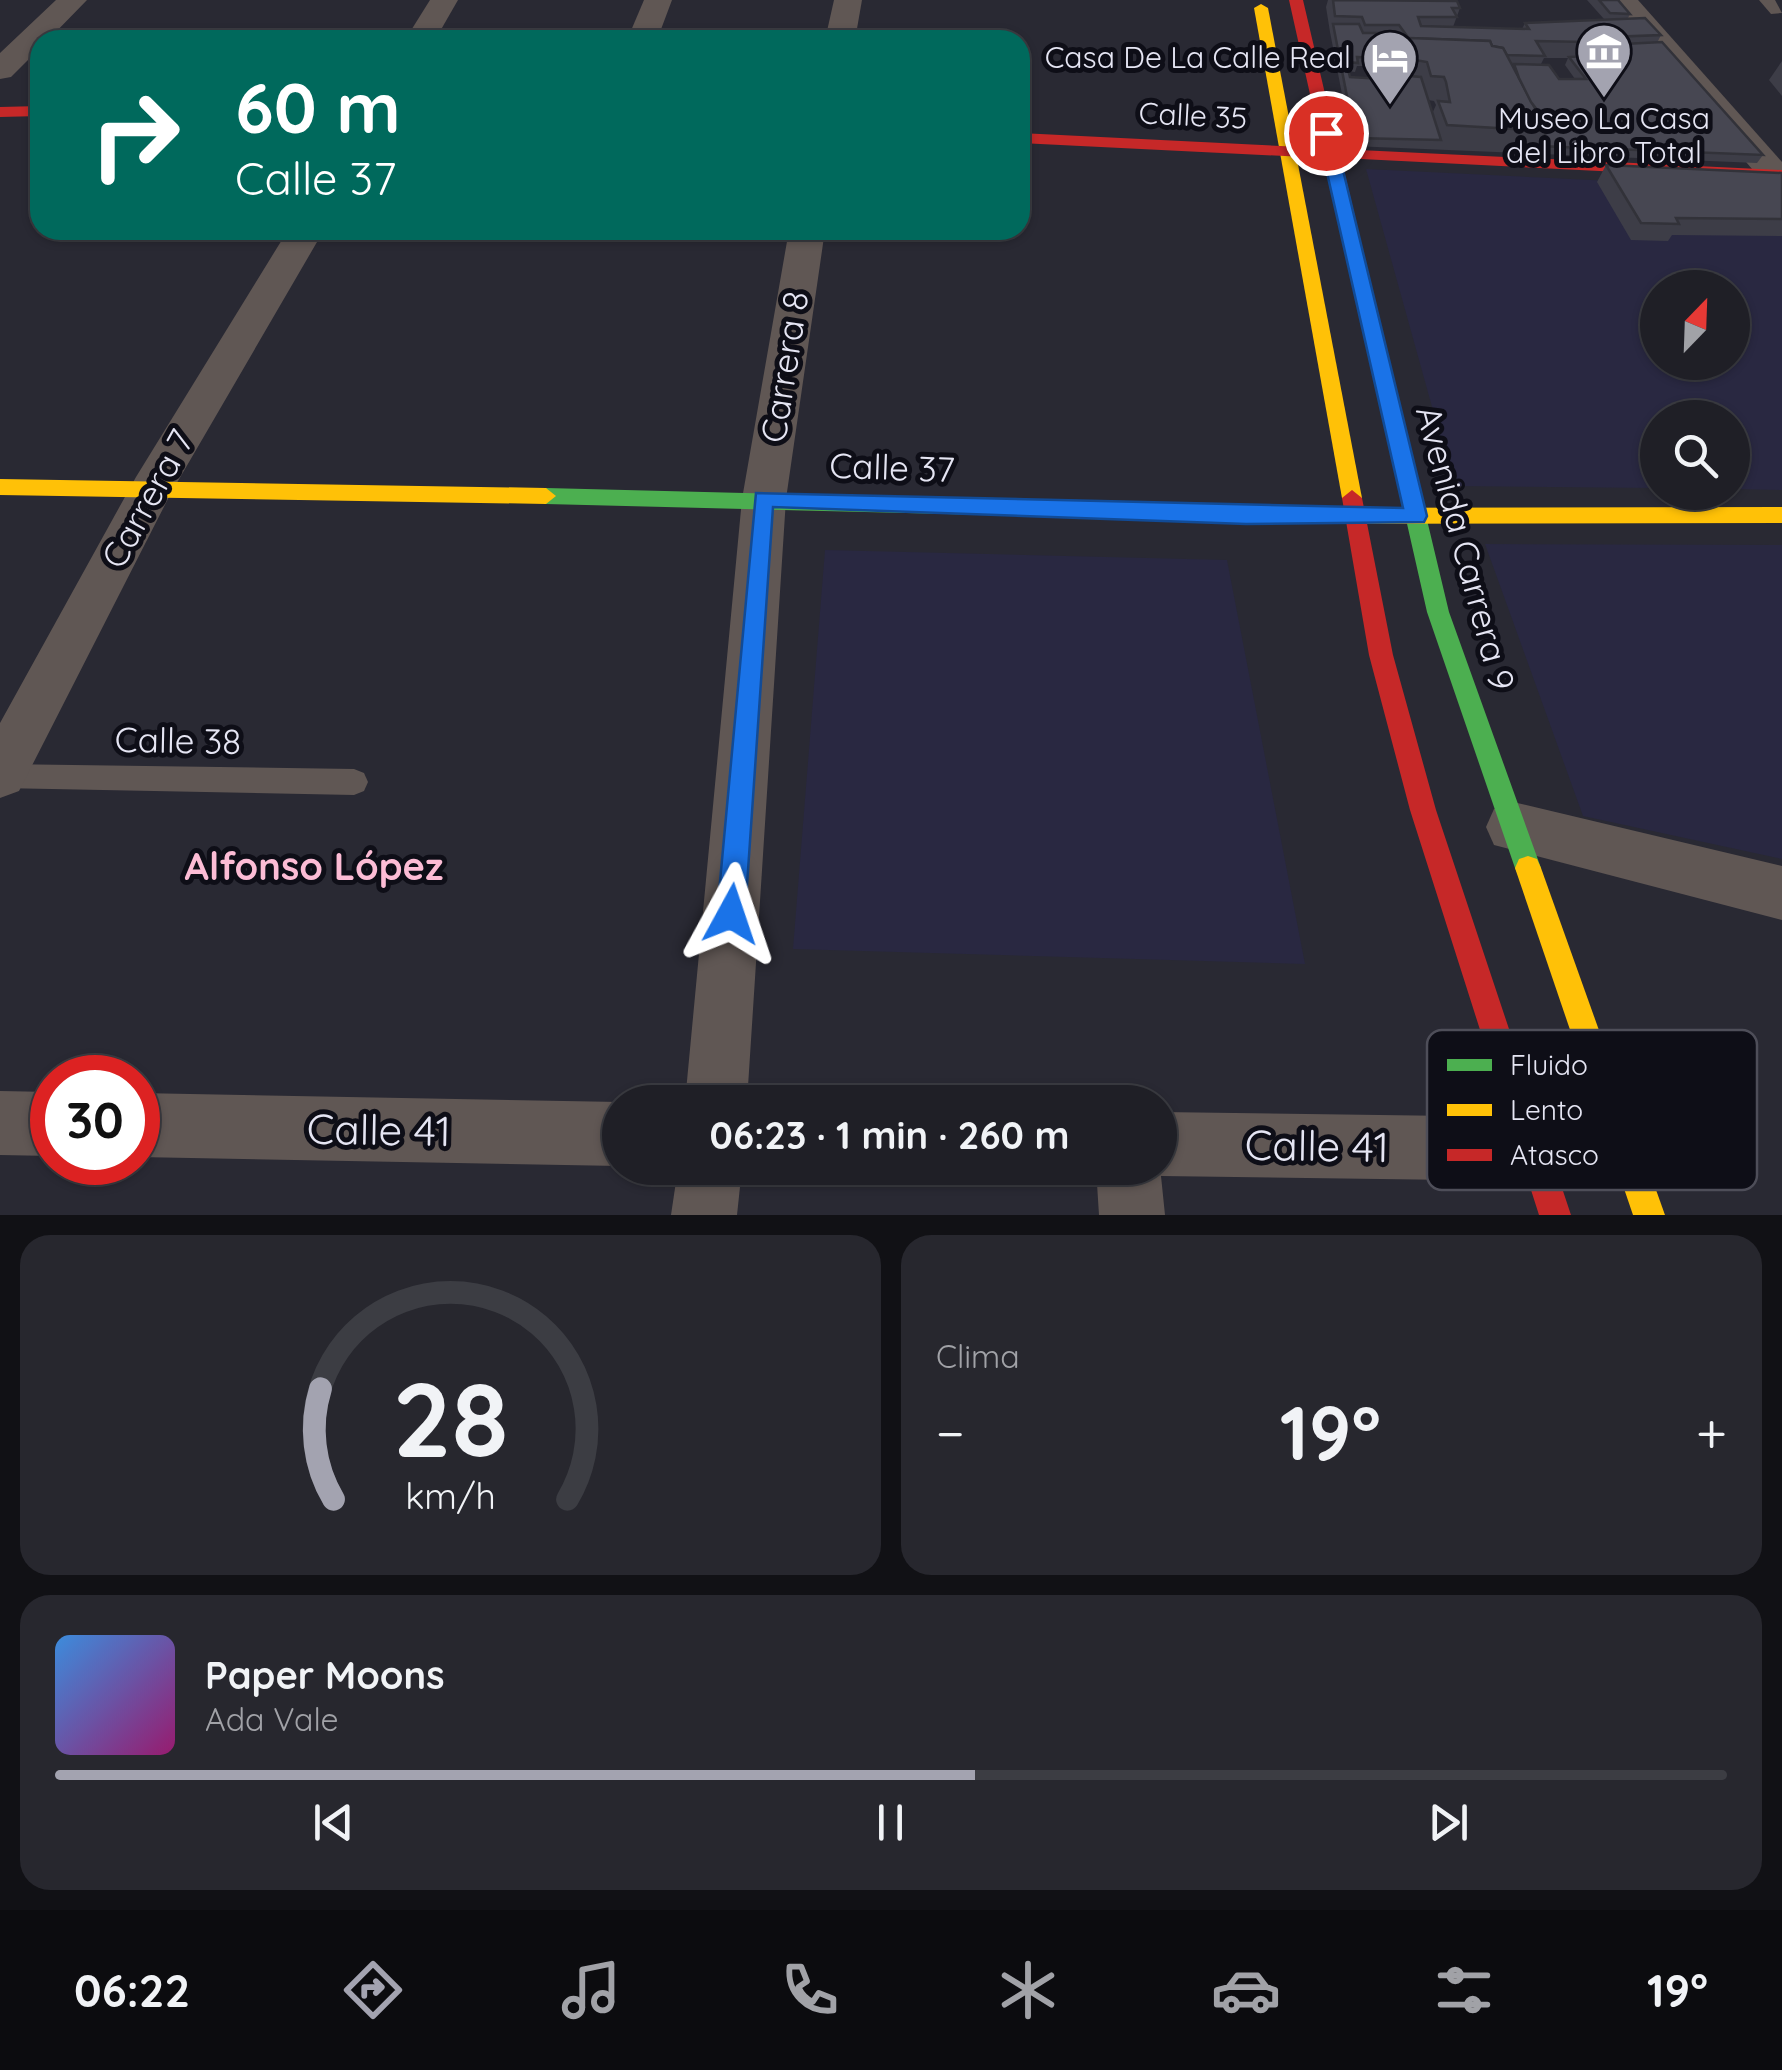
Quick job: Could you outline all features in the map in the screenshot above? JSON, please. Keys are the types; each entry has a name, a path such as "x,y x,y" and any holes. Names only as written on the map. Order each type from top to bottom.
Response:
{"main road":[{"path":"1260,0 1355,517 1400,731 1496,1030"},
{"name":"Avenida Carrera 9","path":"1296,0 1444,633 1585,1030"},
{"path":"0,112 30,111"},
{"name":"Calle 35","path":"1030,138 1779,175"},
{"name":"Calle 37","path":"0,487 764,499 1355,517 1782,515"},
{"path":"1547,1190 1555,1215"},
{"name":"Avenida Carrera 9","path":"1641,1190 1650,1215"}],"street":[{"path":"42,30 73,0"},
{"path":"426,30 444,0"},
{"path":"646,30 658,0"},
{"path":"842,30 848,0"},
{"path":"1623,0 1779,175"},
{"path":"0,70 30,41"},
{"name":"Carrera 7","path":"0,775 151,489 300,240"},
{"name":"Carrera 8","path":"717,1085 764,499 805,240"},
{"path":"1513,827 1782,893"},
{"path":"0,1123 30,1124"},
{"name":"Calle 41","path":"160,1126 602,1134"},
{"name":"Calle 41","path":"1177,1144 1427,1148"},
{"path":"704,1215 708,1185"},
{"path":"1129,1185 1132,1215"}],"lane":[{"name":"Calle 38","path":"0,775 354,782"}],"shaded area":[{"path":"1366,169 1778,189 1782,195 1782,490 1750,489 1750,400 1640,400 1640,488 1454,486"},
{"path":"1485,544 1782,545 1782,859 1583,816"},
{"path":"825,550 1227,560 1305,964 793,949"}],"building":[{"path":"1333,0 1457,1 1460,8 1452,8 1457,17 1418,17 1421,26 1529,29 1525,23 1645,18 1661,35 1583,38 1587,42 1536,41 1545,56 1507,55 1490,41 1410,40 1399,25 1365,25 1362,17 1335,16"},
{"path":"1599,0 1618,0 1630,14 1610,13"},
{"name":"Casa De La Calle Real","path":"1333,24 1359,24 1363,33 1396,33 1406,47 1403,58 1410,76 1421,77 1441,140 1355,138","holes":["1357,57 1374,58 1382,79 1350,77 1346,62 1358,63"]},
{"path":"1409,38 1490,41 1492,46 1503,48 1547,131 1447,125 1438,101 1450,102 1444,77 1431,76 1427,62 1415,60"},
{"name":"Museo La Casa del Libro Total","path":"1662,42 1763,155 1539,146 1547,131 1544,125 1549,125 1531,102 1514,64 1549,65 1559,79 1586,79 1569,57 1588,56 1583,50 1585,46"},
{"path":"1606,165 1782,173 1782,219 1676,218 1679,224 1641,223"}],"traffic: fast":[{"path":"1401,453 1438,612 1528,868"},
{"path":"546,496 1026,508"}],"traffic: slow":[{"path":"1261,8 1352,498"},
{"path":"0,487 546,496"},
{"path":"1026,508 1272,516 1782,515"},
{"path":"1528,868 1584,1030"},
{"path":"1640,1190 1649,1215"}],"traffic: jam":[{"path":"1296,0 1401,453"},
{"path":"0,112 30,111"},
{"path":"1030,138 1782,175"},
{"path":"1352,498 1381,655 1423,810 1495,1030"},
{"path":"1547,1190 1555,1215"}],"place":[{"name":"Museo La Casa del Libro Total","path":"1604,100"},
{"name":"Casa De La Calle Real","path":"1390,107"}],"district":[{"name":"Alfonso López","path":"314,867"}],"route":[{"path":"731,914 764,499 1246,516 1416,516 1326,133"}]}
